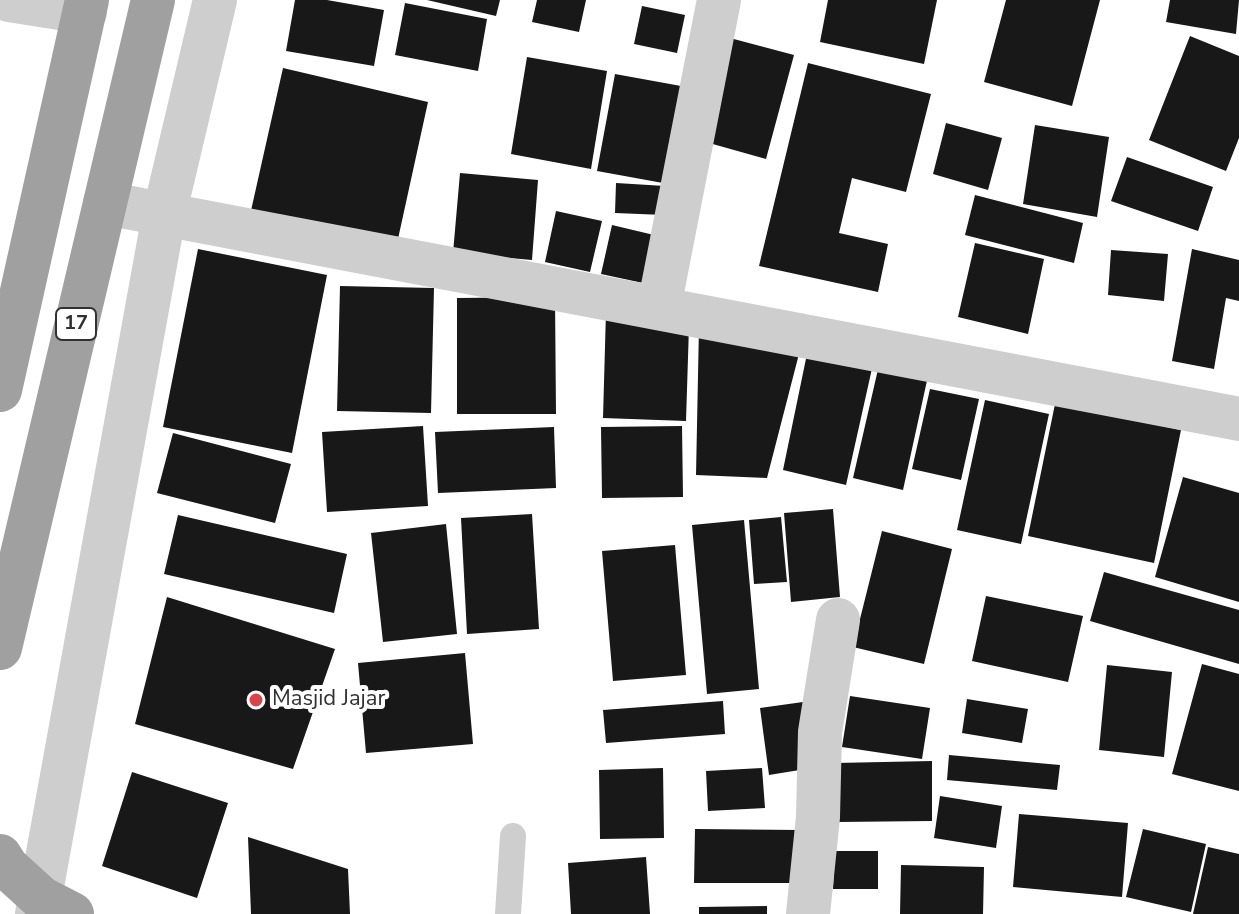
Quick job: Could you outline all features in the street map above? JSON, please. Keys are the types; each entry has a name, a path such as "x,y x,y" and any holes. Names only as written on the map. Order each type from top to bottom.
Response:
{"highway":[{"name":"17","path":"0,648 153,0"},
{"path":"0,389 86,6"},
{"path":"0,856 7,867 50,909"}],"street":[{"path":"0,30 8,0 86,6"},
{"path":"50,909 164,215 215,0"},
{"path":"659,307 719,0"},
{"path":"105,203 1239,419"},
{"path":"808,914 818,817 820,732 838,620"}],"lane":[{"path":"508,914 513,836"}],"building":[{"path":"295,0 327,0 384,10 374,66 286,51"},
{"path":"427,0 500,0 496,16"},
{"path":"537,0 586,0 579,32 532,22"},
{"path":"828,0 937,0 924,64 820,42"},
{"path":"1006,0 1100,0 1072,106 984,82"},
{"path":"1170,0 1239,0 1236,34 1166,22"},
{"path":"405,3 487,19 478,71 395,55"},
{"path":"642,6 685,15 677,53 634,44"},
{"path":"1190,36 1239,56 1239,138 1226,171 1149,140"},
{"path":"730,38 794,55 766,159 702,141"},
{"path":"527,57 607,71 591,169 511,154"},
{"path":"808,63 931,94 906,192 852,178 839,233 888,244 878,292 759,266"},
{"path":"283,68 428,102 396,248 250,215"},
{"path":"615,74 692,88 674,185 597,171"},
{"path":"946,123 1002,138 988,190 933,174"},
{"path":"1035,125 1109,137 1097,217 1023,204"},
{"path":"1127,157 1213,187 1198,231 1111,201"},
{"path":"460,173 538,180 532,260 453,253"},
{"path":"616,183 665,186 664,215 615,213"},
{"path":"975,195 1083,223 1074,263 965,235"},
{"path":"556,211 602,221 590,272 545,262"},
{"path":"612,225 654,235 643,283 601,274"},
{"path":"975,243 1044,259 1028,334 958,317"},
{"path":"198,249 327,275 292,453 163,427"},
{"path":"1192,249 1239,260 1239,301 1226,298 1214,369 1172,361"},
{"path":"1111,250 1168,254 1164,301 1108,295"},
{"path":"340,286 434,288 431,413 337,411"},
{"path":"555,297 556,414 457,414 457,298"},
{"path":"606,311 689,326 686,421 603,418"},
{"path":"699,326 800,350 767,478 696,475"},
{"path":"808,349 873,364 846,485 783,470"},
{"path":"879,365 928,376 903,490 853,478"},
{"path":"930,389 979,399 961,480 912,469"},
{"path":"985,400 1049,414 1021,544 957,530"},
{"path":"1055,404 1181,430 1154,563 1028,536"},
{"path":"423,426 428,506 327,512 322,432"},
{"path":"682,426 683,497 602,498 601,427"},
{"path":"554,427 556,488 438,493 435,432"},
{"path":"173,433 291,464 275,523 157,493"},
{"path":"1183,477 1239,493 1239,602 1155,577"},
{"path":"833,509 840,597 791,602 784,513"},
{"path":"532,514 539,629 467,634 461,518"},
{"path":"178,515 347,554 334,613 164,574"},
{"path":"781,517 787,582 754,584 749,520"},
{"path":"744,520 759,689 707,694 692,525"},
{"path":"446,524 457,634 383,642 371,533"},
{"path":"882,531 952,549 924,664 853,647"},
{"path":"675,545 686,675 613,681 602,551"},
{"path":"1104,572 1239,610 1239,664 1090,621"},
{"path":"986,596 1083,616 1068,682 972,661"},
{"path":"167,597 335,649 293,769 135,724"},
{"path":"465,653 473,744 366,753 358,663"},
{"path":"1202,664 1239,674 1239,791 1172,774"},
{"path":"1107,665 1172,672 1164,757 1099,750"},
{"path":"850,696 930,708 922,759 842,747"},
{"path":"967,699 1028,709 1022,743 962,733"},
{"path":"723,701 725,734 606,743 603,710"},
{"path":"803,702 812,768 769,775 760,708"},
{"path":"949,755 1060,765 1057,790 947,780"},
{"path":"932,761 932,821 837,822 835,763"},
{"path":"663,768 664,838 600,839 599,770"},
{"path":"762,768 765,808 708,811 706,771"},
{"path":"132,772 228,803 197,898 102,866"},
{"path":"940,796 1002,806 996,848 934,838"},
{"path":"1019,814 1128,823 1122,897 1013,887"},
{"path":"695,829 799,830 798,883 694,883"},
{"path":"1143,829 1206,844 1191,912 1126,897"},
{"path":"248,837 348,869 350,914 251,914"},
{"path":"1208,847 1239,854 1239,914 1193,914"},
{"path":"835,851 878,851 878,889 833,889"},
{"path":"646,857 650,914 571,914 568,863"},
{"path":"901,865 984,867 983,914 900,914"},
{"path":"767,906 767,914 699,914 699,907"}],"place":[{"name":"Masjid Jajar","path":"256,700"}]}
